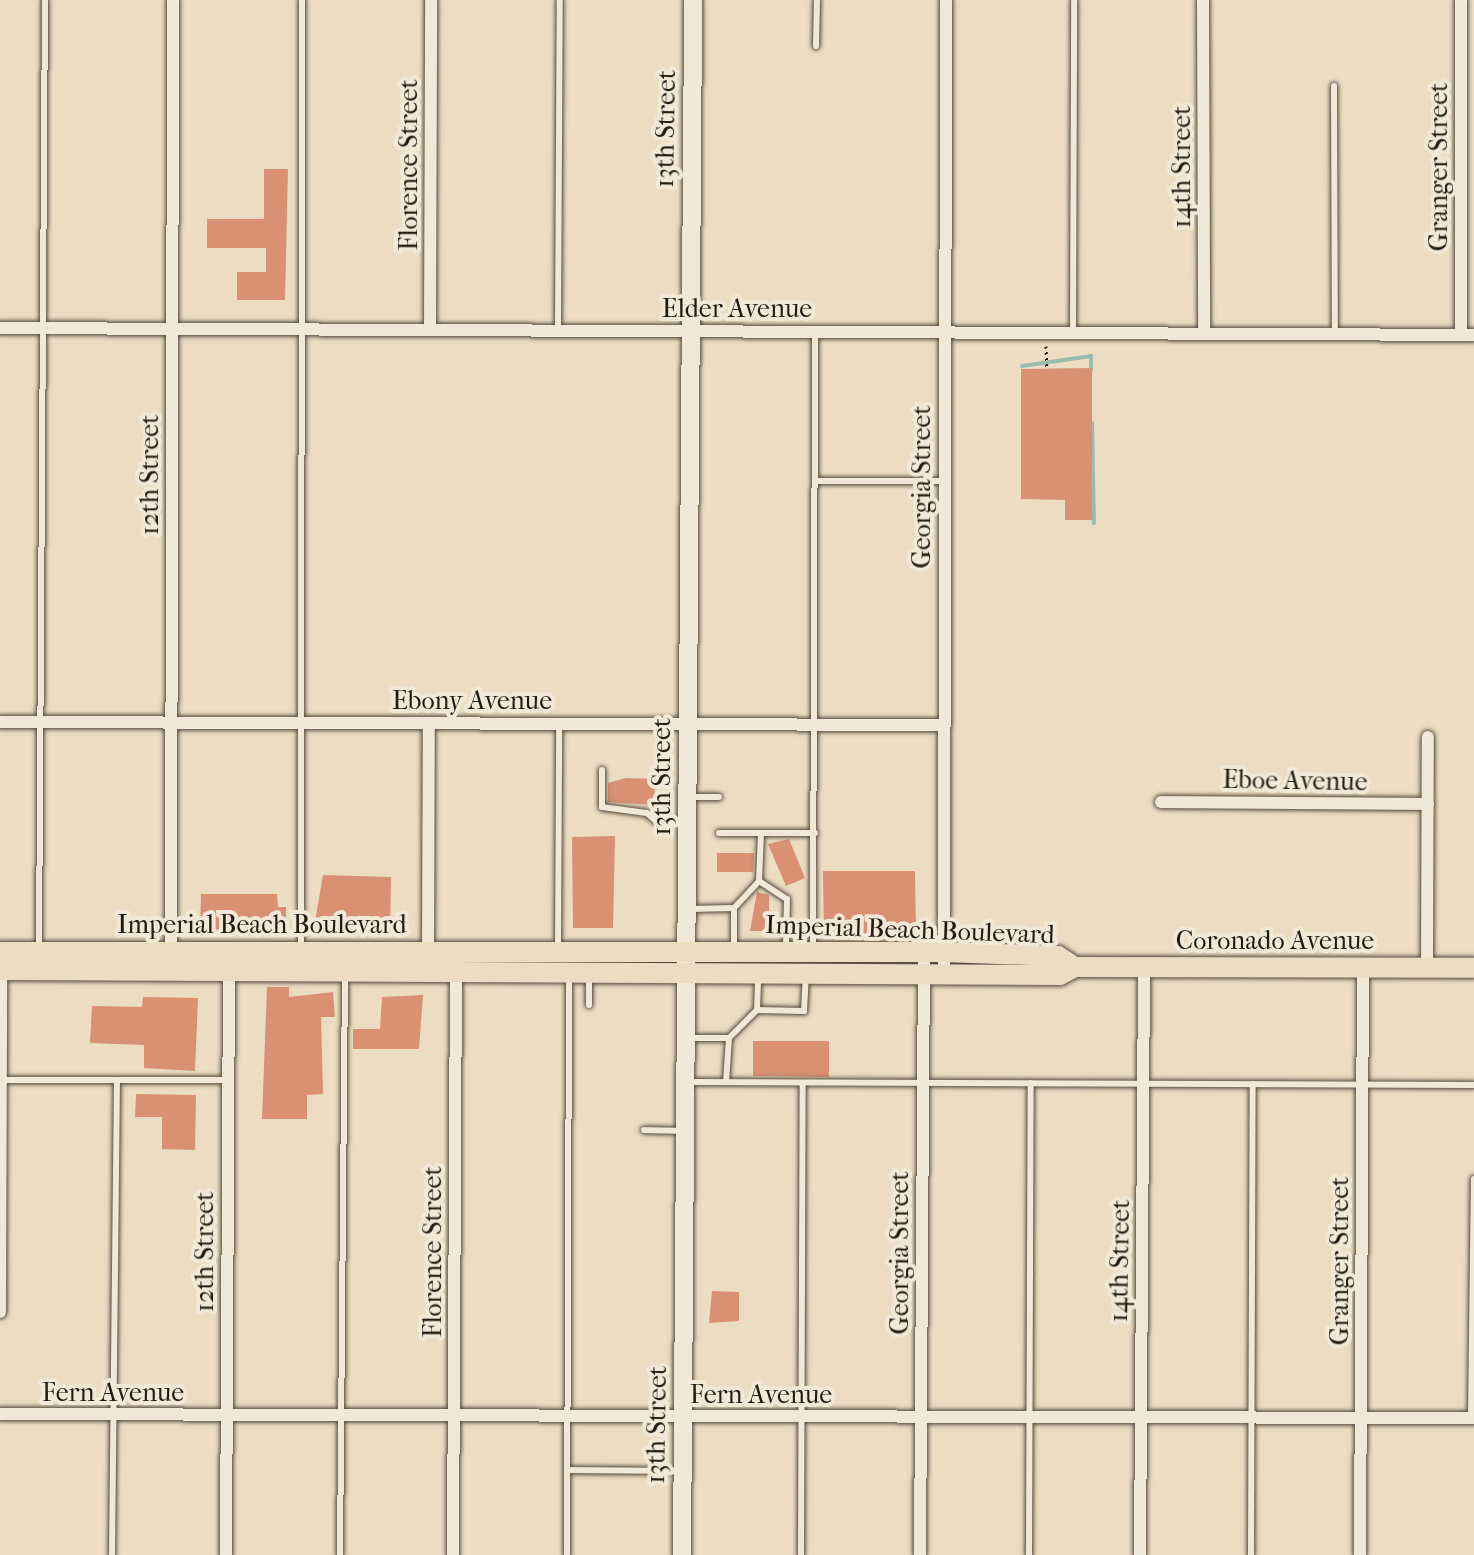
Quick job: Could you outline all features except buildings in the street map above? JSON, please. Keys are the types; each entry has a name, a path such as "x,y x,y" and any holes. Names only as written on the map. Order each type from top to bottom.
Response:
{"main road":[{"name":"13th Street","path":"682,1555 693,0"},
{"name":"Imperial Beach Boulevard","path":"734,950 1058,956 1075,967 1060,975 345,972 229,971 1,961 39,951 734,950"},
{"name":"Coronado Avenue","path":"1075,967 1474,968"}],"street":[{"name":"12th Street","path":"171,950 173,0"},
{"name":"Florence Street","path":"430,330 431,0"},
{"name":"Georgia Street","path":"920,1555 923,1083 934,975 944,725 946,0"},
{"name":"14th Street","path":"1203,0 1204,333"},
{"name":"Granger Street","path":"1461,0 1467,335"},
{"name":"Elder Avenue","path":"0,328 1467,335"},
{"name":"Ebony Avenue","path":"0,722 944,725"},
{"path":"428,972 429,724"},
{"path":"1427,967 1428,737"},
{"name":"Eboe Avenue","path":"1161,802 1428,804"},
{"name":"12th Street","path":"226,1555 229,950"},
{"name":"Florence Street","path":"453,1555 457,950"},
{"name":"Georgia Street","path":"934,952 934,975"},
{"path":"0,1312 1,961"},
{"name":"14th Street","path":"1140,1555 1144,967"},
{"name":"Granger Street","path":"1360,1555 1363,967"},
{"name":"Fern Avenue","path":"0,1414 1473,1418"}],"lane":[{"path":"39,951 45,0"},
{"path":"301,950 302,0"},
{"path":"558,330 560,0"},
{"path":"816,46 817,0"},
{"path":"1073,333 1074,0"},
{"path":"1334,86 1335,334"},
{"path":"813,951 815,331"},
{"path":"815,481 944,481"},
{"path":"558,950 559,724"},
{"path":"602,770 602,807 647,813 656,821"},
{"path":"688,797 719,797"},
{"path":"719,833 815,833"},
{"path":"734,950 734,908 759,881 761,833"},
{"path":"759,881 787,899 786,951"},
{"path":"688,909 734,908"},
{"path":"340,1555 345,972"},
{"path":"579,972 589,1005"},
{"path":"567,1555 567,1417 579,972"},
{"path":"726,1082 729,1038 757,1010 759,973"},
{"path":"757,1010 804,1011 806,974"},
{"path":"687,1038 729,1038"},
{"path":"1,1077 228,1080"},
{"path":"112,1555 117,1080"},
{"path":"687,1082 1474,1085"},
{"path":"801,1555 803,1083"},
{"path":"1029,1555 1031,1083"},
{"path":"1251,1555 1253,1084"},
{"path":"644,1130 686,1131"},
{"path":"1473,1418 1474,1179"},
{"path":"567,1470 683,1471"}],"path":[{"path":"1046,346 1047,369"}],"waterway":[{"path":"1022,366 1091,356 1091,370"},
{"path":"1092,423 1094,523"}]}
